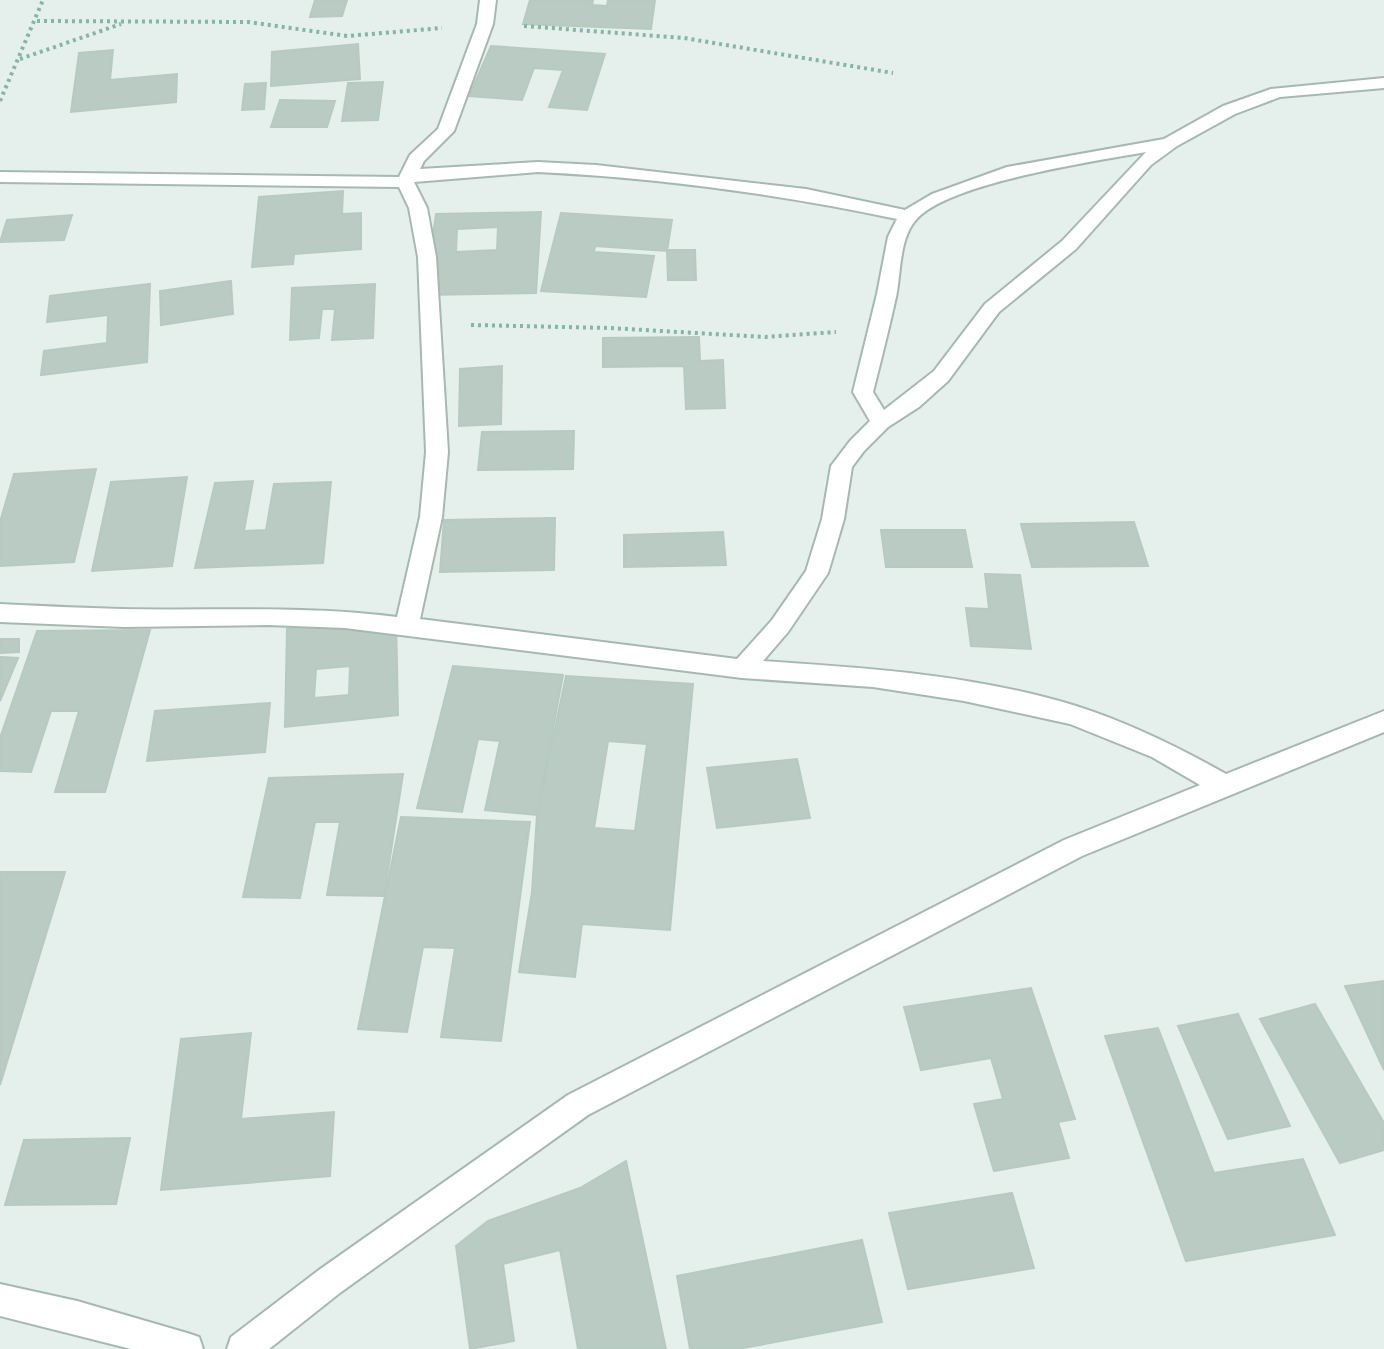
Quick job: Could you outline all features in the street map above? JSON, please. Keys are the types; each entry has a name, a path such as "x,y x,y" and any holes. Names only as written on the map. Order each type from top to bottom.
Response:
{"street":[{"path":"407,625 431,517 436,465 424,235 418,208 406,178 416,159 446,131 485,24 488,0"},
{"path":"742,669 780,626 817,573 833,519 842,466 881,422 912,402 941,376 992,308 1069,245 1145,161 1171,142 1229,110 1277,92 1384,83"},
{"path":"881,422 863,392 897,237 908,216 938,198 1013,171 1171,142"},
{"path":"0,177 406,178 538,167 596,170 806,194 908,216"},
{"path":"0,613 124,618 268,616 407,625 742,669 873,678 964,691 1073,715 1161,750 1226,787"},
{"path":"243,1349 330,1281 578,1105 1048,861 1384,721"},
{"path":"0,1300 77,1317 187,1349"}],"path":[{"path":"0,101 37,21 43,0"},
{"path":"37,21 248,22 347,36 485,24 684,38 893,73"},
{"path":"20,59 127,22"},
{"path":"430,329 484,324 765,337 836,332 877,333"}],"building":[{"path":"315,0 347,0 342,16 310,17"},
{"path":"530,0 593,0 592,5 607,6 608,0 655,0 651,29 523,24"},
{"path":"358,44 360,79 271,86 272,52"},
{"path":"491,46 605,54 587,110 549,107 563,70 534,68 522,100 469,96"},
{"path":"113,50 110,80 177,74 176,102 71,112 79,53"},
{"path":"383,82 378,120 342,121 348,83"},
{"path":"266,83 264,109 242,110 245,84"},
{"path":"280,100 335,101 327,127 271,127"},
{"path":"343,191 342,214 361,213 361,249 294,254 293,264 252,267 259,197"},
{"path":"541,212 536,293 425,295 436,214","holes":["498,227 497,250 456,252 457,229"]},
{"path":"561,213 672,220 667,251 595,246 594,252 654,256 646,297 541,291"},
{"path":"72,215 64,240 0,242 7,220"},
{"path":"667,250 695,250 696,280 668,280"},
{"path":"231,281 233,314 161,325 160,291"},
{"path":"150,284 147,362 41,375 44,351 107,343 108,315 47,322 50,296"},
{"path":"375,284 373,338 332,340 335,309 322,309 319,338 290,340 292,288"},
{"path":"699,337 700,361 723,360 725,408 686,409 684,366 603,367 603,338"},
{"path":"502,366 501,424 459,426 460,369"},
{"path":"574,431 573,469 478,470 482,432"},
{"path":"96,469 74,562 0,566 0,522 14,474"},
{"path":"187,477 172,566 92,571 111,482"},
{"path":"253,481 244,531 266,530 274,484 331,482 323,563 195,568 215,483"},
{"path":"555,518 554,570 440,572 444,520"},
{"path":"1134,522 1148,566 1032,567 1021,524"},
{"path":"881,530 965,530 972,567 886,567"},
{"path":"723,532 726,565 624,567 624,535"},
{"path":"985,574 1020,575 1031,649 971,646 966,608 989,609"},
{"path":"396,617 398,715 285,727 287,629","holes":["350,666 349,695 314,698 316,669"]},
{"path":"150,630 105,792 55,792 79,711 51,711 31,772 0,771 0,738 37,631"},
{"path":"0,639 19,639 19,652 0,653"},
{"path":"0,657 18,658 0,701"},
{"path":"453,666 563,675 537,815 485,810 500,741 478,739 462,812 417,808"},
{"path":"566,676 693,684 670,930 582,924 575,977 519,972 532,892 537,815","holes":["608,741 647,744 635,831 594,828"]},
{"path":"270,703 265,752 147,761 155,711"},
{"path":"797,759 810,818 717,828 707,768"},
{"path":"403,774 384,896 327,895 340,822 315,822 300,898 243,897 269,778"},
{"path":"401,817 530,822 501,1041 441,1037 455,948 423,947 407,1032 358,1029"},
{"path":"0,872 65,872 0,1085"},
{"path":"1384,981 1384,1070 1345,986"},
{"path":"1031,988 1075,1119 1058,1122 1069,1158 994,1171 974,1104 1003,1099 991,1058 921,1070 904,1007"},
{"path":"1315,1004 1384,1123 1384,1150 1340,1163 1260,1019"},
{"path":"1238,1014 1290,1126 1228,1139 1178,1026"},
{"path":"1158,1028 1214,1173 1303,1159 1335,1235 1186,1261 1105,1036"},
{"path":"251,1033 241,1119 334,1112 330,1176 161,1190 181,1039"},
{"path":"130,1138 116,1204 5,1205 24,1140"},
{"path":"626,1161 666,1349 578,1349 560,1250 503,1264 514,1341 470,1349 456,1246 488,1221 580,1188"},
{"path":"1012,1193 1034,1268 908,1289 889,1213"},
{"path":"862,1240 882,1322 738,1349 690,1349 677,1276"}]}
